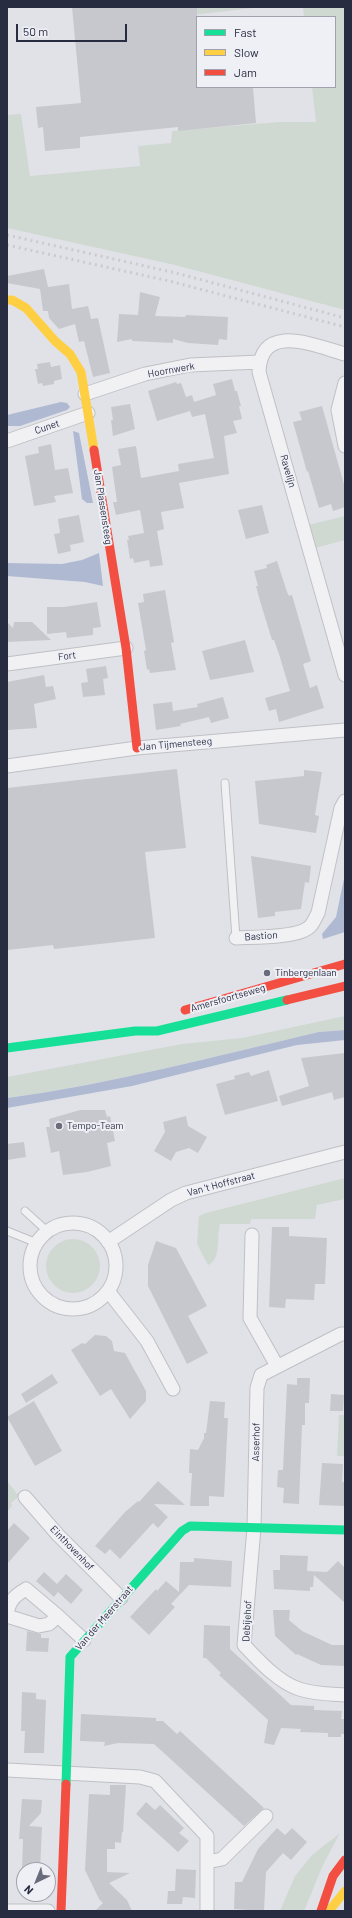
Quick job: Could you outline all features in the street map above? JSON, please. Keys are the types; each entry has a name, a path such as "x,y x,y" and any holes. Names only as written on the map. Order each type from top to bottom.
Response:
{"street":[{"name":"Jan Plassensteeg","path":"7,300 12,300 26,308 55,341 70,354 81,372 126,648 137,748"},
{"path":"260,362 265,350 277,342 297,340 345,354"},
{"name":"Hoornwerk","path":"85,394 145,374 190,365 260,362"},
{"name":"Ravelijn","path":"260,362 260,372 342,649 345,675"},
{"path":"345,383 342,411 345,446"},
{"name":"Cunet","path":"7,441 88,413"},
{"name":"Fort","path":"7,664 126,648"},
{"name":"Jan Tijmensteeg","path":"7,766 137,748 345,730"},
{"name":"Bastion","path":"236,938 297,934 308,928 314,921 318,912 341,808 345,802"},
{"name":"Amersfoortseweg","path":"177,1013 345,964"},
{"name":"Amersfoortseweg","path":"7,1048 136,1031 156,1031 345,986"},
{"name":"Amersfoortseweg","path":"136,1031 149,1023"},
{"name":"Van 't Hoffstraat","path":"108,1242 171,1200 186,1193 345,1152"},
{"path":"81,1224 96,1230 108,1242 113,1250 116,1267 114,1280 102,1298 85,1308 66,1309 57,1306 41,1295 33,1282 30,1267 35,1247 48,1232 64,1225 81,1224"},
{"path":"252,1235 250,1318 277,1366"},
{"path":"108,1291 147,1341 173,1389"},
{"name":"Asserhof","path":"254,1528 257,1388 261,1375 341,1334 345,1334"},
{"name":"Einthovenhof","path":"25,1497 58,1535 121,1598"},
{"name":"Van der Meerstraat","path":"61,1911 64,1774 70,1657 182,1531 190,1526 345,1530"},
{"name":"Debijehof","path":"254,1528 244,1645 255,1657 284,1681 299,1689 345,1695"},
{"path":"58,1616 84,1640"},
{"path":"7,1770 140,1777 155,1781 207,1836 206,1911"},
{"path":"207,1862 222,1859 266,1816"},
{"path":"321,1911 334,1876 345,1860"},
{"path":"330,1911 345,1891"},
{"path":"7,1911 48,1911"}],"lane":[{"name":"Bastion","path":"225,783 236,938"},
{"path":"25,1211 48,1232"},
{"path":"7,1231 35,1247"}],"shaded area":[{"path":"147,7 262,7 149,20"},
{"path":"303,7 345,7 345,310 175,265 7,228 7,115 21,114 30,176 140,166 138,146 171,143 172,131 279,122 316,122 312,88 336,88 336,16 304,16"},
{"path":"345,516 345,540 315,548 308,525"},
{"path":"345,1016 345,1030 319,1032 125,1077 7,1098 7,1077 182,1044 242,1038"},
{"path":"345,1178 345,1199 317,1205 315,1219 251,1219 250,1224 220,1224 217,1253 212,1262 208,1265 197,1244 199,1216"},
{"path":"68,1239 78,1239 88,1243 96,1251 100,1261 100,1271 96,1281 88,1289 78,1293 68,1293 58,1289 50,1281 46,1271 46,1261 50,1251 58,1243"},
{"path":"339,1415 345,1415 345,1456 337,1456"},
{"path":"7,1481 19,1496 11,1503 12,1506 7,1512"},
{"path":"340,1833 323,1865 304,1911 280,1911 295,1876 312,1855"}],"water":[{"path":"61,402 67,403 70,407 67,410 20,426 7,426 7,415"},
{"path":"73,431 79,433 93,503 87,503 82,499"},
{"path":"99,553 103,586 85,582 7,576 7,563 62,564 82,560"},
{"path":"345,874 345,932 323,939 322,934 336,917"},
{"path":"345,1030 345,1040 297,1045 132,1086 7,1108 7,1098 125,1077 319,1032"}],"building":[{"path":"72,7 197,7 196,88 253,88 256,123 178,131 178,127 80,137 80,148 45,151 43,127 38,128 36,107 81,103"},
{"path":"44,269 48,287 69,284 72,309 88,306 91,319 98,318 110,373 93,377 84,341 79,342 75,324 59,329 49,318 48,311 43,311 40,289 7,283 7,276"},
{"path":"140,292 160,297 155,316 185,317 186,315 228,317 227,340 219,339 218,345 188,343 173,339 173,343 132,341 132,339 117,342 119,314 138,315"},
{"path":"50,362 51,367 60,365 62,379 54,381 54,384 43,386 42,383 38,384 35,369 38,369 37,364"},
{"path":"232,379 241,406 239,406 242,419 233,421 237,433 224,436 229,474 179,483 184,508 161,512 164,529 157,531 163,565 150,567 149,560 134,563 133,558 130,559 127,540 129,540 128,536 144,533 140,510 116,515 113,502 117,502 112,467 121,465 118,449 136,446 141,478 179,471 178,464 214,458 205,414 192,417 190,411 157,421 148,391 176,382 177,384 181,383 186,397 192,395 194,402 216,395 213,384"},
{"path":"130,404 135,429 113,436 111,407"},
{"path":"322,406 345,488 345,507 333,511 331,504 319,508 293,422 302,420 299,412"},
{"path":"51,444 55,470 68,468 73,493 54,496 56,502 34,506 25,456 39,453 38,447"},
{"path":"262,505 269,533 246,539 238,510"},
{"path":"79,515 84,542 70,545 71,551 58,554 54,534 60,533 58,519"},
{"path":"277,561 287,592 289,596 292,595 311,661 303,664 310,688 317,685 324,708 279,722 276,709 269,711 265,698 290,691 279,654 274,640 272,640 260,601 254,571 267,568 266,565"},
{"path":"165,590 174,642 171,643 176,670 150,673 149,669 147,670 144,651 146,650 138,603 144,602 143,594"},
{"path":"97,602 101,627 93,628 93,635 67,638 66,632 47,634 47,607 64,607"},
{"path":"7,622 13,628 14,622 32,622 51,640 7,642"},
{"path":"245,640 254,672 210,680 202,651"},
{"path":"106,666 108,678 103,679 105,695 83,697 81,683 88,682 86,669"},
{"path":"44,675 46,687 53,686 56,699 34,704 37,728 7,730 7,682"},
{"path":"223,697 229,718 211,723 209,717 180,724 181,726 156,730 153,704 172,702 173,711 198,707 197,704"},
{"path":"177,769 186,848 145,852 155,938 54,949 53,945 7,950 7,788"},
{"path":"304,770 322,772 315,815 319,816 316,833 259,824 255,781 304,776"},
{"path":"251,856 311,866 309,883 305,882 301,909 275,912 275,916 258,918"},
{"path":"345,1053 345,1097 334,1100 332,1092 282,1106 279,1096 309,1086 301,1058"},
{"path":"269,1070 278,1101 225,1115 216,1084 235,1079 234,1076 249,1072 251,1076"},
{"path":"80,1110 105,1110 107,1117 110,1116 115,1141 107,1143 111,1166 87,1172 63,1175 59,1151 51,1153 46,1127 50,1127 49,1119"},
{"path":"186,1116 188,1126 207,1137 198,1153 189,1148 176,1152 171,1161 154,1151 165,1132 163,1122"},
{"path":"24,1142 26,1157 7,1160 7,1144"},
{"path":"272,1227 289,1227 289,1236 327,1238 325,1284 315,1284 314,1300 286,1299 285,1308 269,1307"},
{"path":"156,1241 176,1248 207,1306 188,1316 208,1353 187,1364 148,1286 148,1265"},
{"path":"95,1335 106,1336 112,1341 114,1351 125,1353 146,1391 146,1401 130,1419 111,1389 100,1396 71,1350 82,1343 85,1344"},
{"path":"52,1374 58,1383 26,1403 21,1394"},
{"path":"297,1378 310,1378 309,1403 305,1403 305,1425 302,1425 299,1504 283,1503 284,1488 277,1487 278,1470 283,1470 287,1384 297,1385"},
{"path":"331,1394 344,1395 343,1411 330,1411"},
{"path":"34,1401 62,1451 35,1466 7,1417"},
{"path":"210,1401 225,1402 224,1418 228,1418 224,1497 209,1496 209,1506 190,1506 192,1473 189,1473 190,1449 198,1450 204,1438"},
{"path":"322,1463 343,1464 342,1482 344,1482 345,1506 319,1505"},
{"path":"158,1481 185,1505 154,1504 168,1517 158,1528 153,1523 120,1559 110,1549 105,1554 95,1546 125,1512 138,1501 139,1502"},
{"path":"14,1523 30,1538 7,1564 7,1531"},
{"path":"280,1555 308,1556 307,1571 327,1572 338,1561 345,1568 345,1603 314,1575 313,1587 310,1587 310,1591 274,1589 273,1570 280,1570"},
{"path":"194,1558 232,1561 231,1587 189,1585 171,1604 175,1607 149,1635 130,1617 156,1589 157,1591 166,1581 179,1592 180,1562 194,1562"},
{"path":"44,1572 57,1584 66,1574 83,1590 71,1604 58,1592 54,1597 36,1581"},
{"path":"273,1610 290,1610 289,1620 302,1631 332,1645 345,1645 345,1666 321,1665 297,1654 296,1655 275,1636"},
{"path":"204,1625 230,1626 230,1649 291,1705 314,1706 314,1710 342,1711 341,1719 345,1719 345,1734 341,1734 341,1737 328,1737 328,1733 300,1732 301,1729 281,1728 274,1745 264,1743 268,1720 219,1675 221,1673 206,1658 203,1658"},
{"path":"27,1631 41,1634 41,1638 49,1638 48,1652 26,1651"},
{"path":"22,1692 36,1693 36,1699 46,1700 44,1753 24,1753 25,1731 21,1731"},
{"path":"81,1714 156,1718 156,1721 163,1721 177,1734 180,1731 264,1808 244,1826 154,1744 118,1743 104,1746 105,1742 80,1741"},
{"path":"110,1785 126,1785 121,1843 115,1842 115,1849 107,1849 107,1872 130,1873 109,1883 127,1900 132,1911 95,1911 103,1903 99,1899 85,1870 89,1794 110,1795"},
{"path":"22,1799 42,1800 41,1813 29,1826 42,1827 40,1862 22,1862 23,1839 19,1839"},
{"path":"146,1802 155,1810 160,1805 184,1828 179,1833 189,1841 178,1852 136,1814"},
{"path":"277,1828 285,1835 292,1828 307,1842 291,1860 283,1853 266,1872 264,1911 234,1909 235,1882 242,1882 258,1849"},
{"path":"176,1869 196,1870 195,1898 183,1897 182,1904 167,1904 168,1891 175,1891"}],"railway":[{"path":"7,235 176,273 345,318"},
{"path":"7,245 169,281 345,327"}],"traffic: fast":[{"path":"7,1048 135,1031 157,1031 287,1000"},
{"path":"66,1784 70,1657 182,1531 190,1526 345,1530"}],"traffic: slow":[{"path":"7,300 12,300 26,308 55,341 70,354 81,372 94,450"},
{"path":"329,1911 345,1891"}],"traffic: jam":[{"path":"94,450 126,648 137,748"},
{"path":"185,1010 345,964"},
{"path":"287,1000 345,986"},
{"path":"61,1911 66,1784"},
{"path":"321,1911 333,1876 345,1860"}],"place":[{"name":"Tinbergenlaan","path":"267,973"},
{"name":"Tempo-Team","path":"59,1126"}]}
